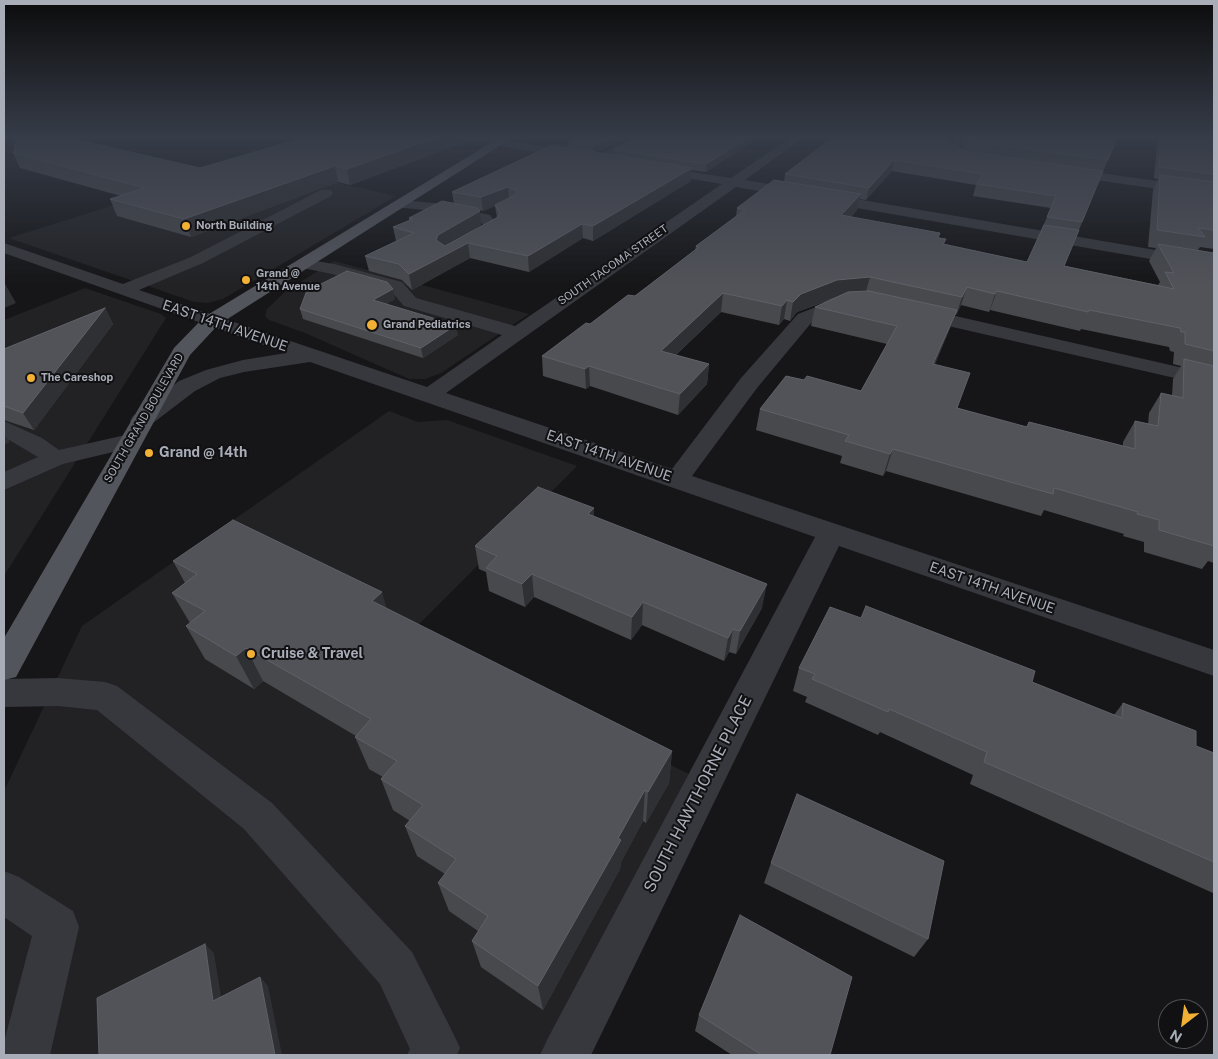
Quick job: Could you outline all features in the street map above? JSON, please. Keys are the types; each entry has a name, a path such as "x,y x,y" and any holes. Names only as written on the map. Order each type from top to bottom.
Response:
{"main road":[{"name":"SOUTH GRAND BOULEVARD","path":"4,667 12,639 181,352 211,321 426,187"}],"street":[{"name":"SOUTH TACOMA STREET","path":"430,395 723,187"},
{"path":"763,187 1214,265"},
{"path":"1174,187 1214,193"},
{"path":"124,290 197,260 326,193"},
{"path":"400,204 434,207 486,218 502,210"},
{"path":"455,249 493,227 486,218"},
{"name":"EAST 14TH AVENUE","path":"5,249 1214,663"},
{"path":"304,264 334,269 396,286 410,302 517,333"},
{"path":"676,480 749,383 805,318 840,304 865,302"},
{"path":"893,308 1214,381"},
{"path":"4,482 55,458 135,431 187,386 213,374 243,366 311,355"},
{"path":"4,428 34,443 55,458"},
{"name":"SOUTH HAWTHORNE PLACE","path":"565,1055 831,533"},
{"path":"4,693 58,692 105,696 258,816 396,968 435,1048 432,1055"},
{"path":"4,892 56,927 25,1055"}],"shaded area":[{"path":"170,187 358,187 396,196 223,299 208,303 194,302 9,238"},
{"path":"334,261 529,314 441,373 425,379 409,379 305,333 269,320 265,316 267,309 286,291"},
{"path":"85,288 161,314 166,318 4,576 4,320"},
{"path":"389,411 418,422 447,420 577,466 407,636 689,774 541,1055 4,1055 4,791 82,626"}],"building":[{"path":"143,187 274,187 184,219 110,199 145,188"},
{"path":"462,187 507,187 481,197 452,192"},
{"path":"509,187 659,187 593,226 582,224 528,256 468,243 409,274 399,264 365,256 414,233 393,227 413,219 409,218 442,201 477,208 480,211 438,235 436,240 445,246 498,217 500,213 495,205 517,194 517,191"},
{"path":"764,187 820,187 861,194 841,215 940,233 938,238 946,239 943,244 1027,262 1044,225 1079,230 1064,266 1174,289 1165,272 1174,273 1158,244 1214,253 1214,351 1185,344 1185,332 1181,332 1180,328 1089,310 1088,312 997,291 995,294 967,287 962,297 870,277 837,280 801,294 793,302 787,300 782,306 723,293 661,351 709,364 680,394 589,366 585,369 542,356 586,323 590,324 628,295 635,296 699,247 696,246 745,210 737,208"},
{"path":"1000,187 1096,187 1082,222 1047,217 1056,196"},
{"path":"1159,187 1214,187 1214,230 1198,228 1205,237 1157,230"},
{"name":"Grand Pediatrics","path":"347,271 387,282 393,289 373,300 456,325 421,348 300,309 310,282 319,285"},
{"path":"869,291 957,310 933,364 970,373 957,408 1027,427 1029,422 1135,449 1135,421 1158,426 1161,393 1183,398 1184,359 1214,366 1214,546 1159,530 1159,520 1137,514 1138,512 1054,488 1053,494 893,449 890,454 845,441 849,435 760,409 786,376 804,380 807,376 861,391 897,326 815,307 848,292"},
{"name":"The Careshop","path":"105,308 23,413 4,406 4,349"},
{"path":"538,487 594,508 588,514 767,584 740,631 733,629 728,638 643,602 632,617 532,574 522,584 486,568 497,556 475,546"},
{"path":"233,520 382,592 372,601 672,751 648,792 645,790 618,838 621,840 538,986 472,941 488,916 438,883 456,859 405,826 423,805 381,779 397,761 355,737 371,719 246,648 236,656 186,626 205,611 172,593 197,574 173,561"},
{"path":"866,606 1035,671 1032,682 1122,718 1123,703 1196,731 1196,746 1214,753 1214,862 984,762 987,752 889,709 888,712 812,679 815,674 799,668 830,607 861,618"},
{"path":"797,794 944,861 928,939 771,863"},
{"path":"740,915 852,977 830,1055 762,1055 699,1015"},
{"path":"205,944 213,1001 260,977 275,1055 99,1055 97,998"}],"place":[{"name":"North Building","path":"186,226"},
{"name":"Grand @ 14th Avenue","path":"246,280"},
{"name":"Grand Pediatrics","path":"372,325"},
{"name":"The Careshop","path":"31,378"},
{"name":"Grand @ 14th","path":"149,453"},
{"name":"Cruise & Travel","path":"251,654"}]}
